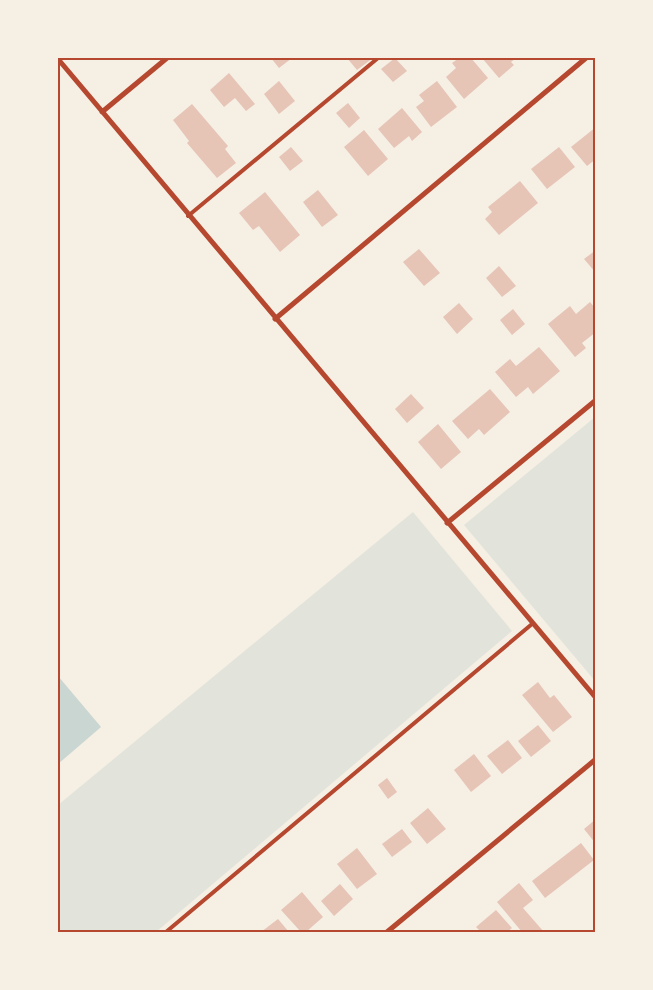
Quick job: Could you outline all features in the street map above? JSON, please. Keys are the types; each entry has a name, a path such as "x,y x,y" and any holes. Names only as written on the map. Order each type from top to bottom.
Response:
{"street":[{"path":"102,112 167,58"},
{"path":"275,319 586,58"},
{"path":"58,59 188,216 596,698"},
{"path":"447,523 596,400"},
{"path":"387,932 596,759"}],"lane":[{"path":"188,216 378,58"},
{"path":"166,932 532,624"}],"shaded area":[{"path":"595,417 595,681 464,525"},
{"path":"413,512 512,631 156,932 58,932 58,805"},
{"path":"58,676 101,727 58,764"}],"building":[{"path":"271,58 292,58 279,68"},
{"path":"347,58 373,58 357,70"},
{"path":"395,58 407,71 393,82 381,69"},
{"path":"459,58 471,58 488,78 464,99 446,77 456,68 452,63"},
{"path":"482,58 516,58 511,62 514,65 499,78"},
{"path":"229,73 255,104 246,111 235,98 224,107 210,90"},
{"path":"279,81 295,101 279,114 264,94"},
{"path":"437,81 457,107 431,127 416,107 424,101 419,95"},
{"path":"348,103 360,118 349,128 336,113"},
{"path":"192,104 228,146 225,149 236,163 217,178 187,143 189,141 173,120"},
{"path":"402,108 422,132 412,141 409,136 394,148 378,129"},
{"path":"596,127 596,159 587,166 571,147"},
{"path":"364,130 388,159 368,176 344,147"},
{"path":"291,147 303,161 290,171 279,157"},
{"path":"559,147 575,167 547,189 531,169"},
{"path":"520,181 538,203 499,235 485,219 492,212 488,207"},
{"path":"318,190 338,215 322,227 303,202"},
{"path":"265,192 300,235 280,252 259,226 253,230 239,213"},
{"path":"419,249 440,273 424,286 403,262"},
{"path":"596,250 596,273 584,259"},
{"path":"499,266 516,286 502,297 486,278"},
{"path":"590,302 596,309 596,332 582,343 586,348 575,357 548,324 570,306 576,314"},
{"path":"459,303 473,319 457,334 443,317"},
{"path":"513,309 525,324 512,335 500,320"},
{"path":"539,347 560,371 533,394 528,387 516,397 495,372 510,359 516,366"},
{"path":"490,389 510,412 484,435 479,429 468,439 452,421"},
{"path":"411,394 424,408 407,423 395,409"},
{"path":"438,424 461,452 441,469 418,442"},
{"path":"538,682 550,698 554,695 572,717 553,732 522,695"},
{"path":"538,725 551,741 531,757 518,741"},
{"path":"508,740 522,758 502,774 487,756"},
{"path":"474,754 491,776 471,792 454,770"},
{"path":"387,778 397,792 388,799 378,785"},
{"path":"428,808 446,829 427,844 410,823"},
{"path":"596,819 596,844 584,829"},
{"path":"402,829 412,842 392,857 382,844"},
{"path":"581,843 594,860 545,898 532,881"},
{"path":"357,848 377,874 357,889 337,864"},
{"path":"519,883 533,900 523,908 544,932 522,932 497,902"},
{"path":"340,884 353,899 334,916 321,901"},
{"path":"302,892 323,917 306,932 301,932 281,910"},
{"path":"496,910 512,928 507,932 481,932 476,927"},
{"path":"278,919 289,932 261,932"}]}
